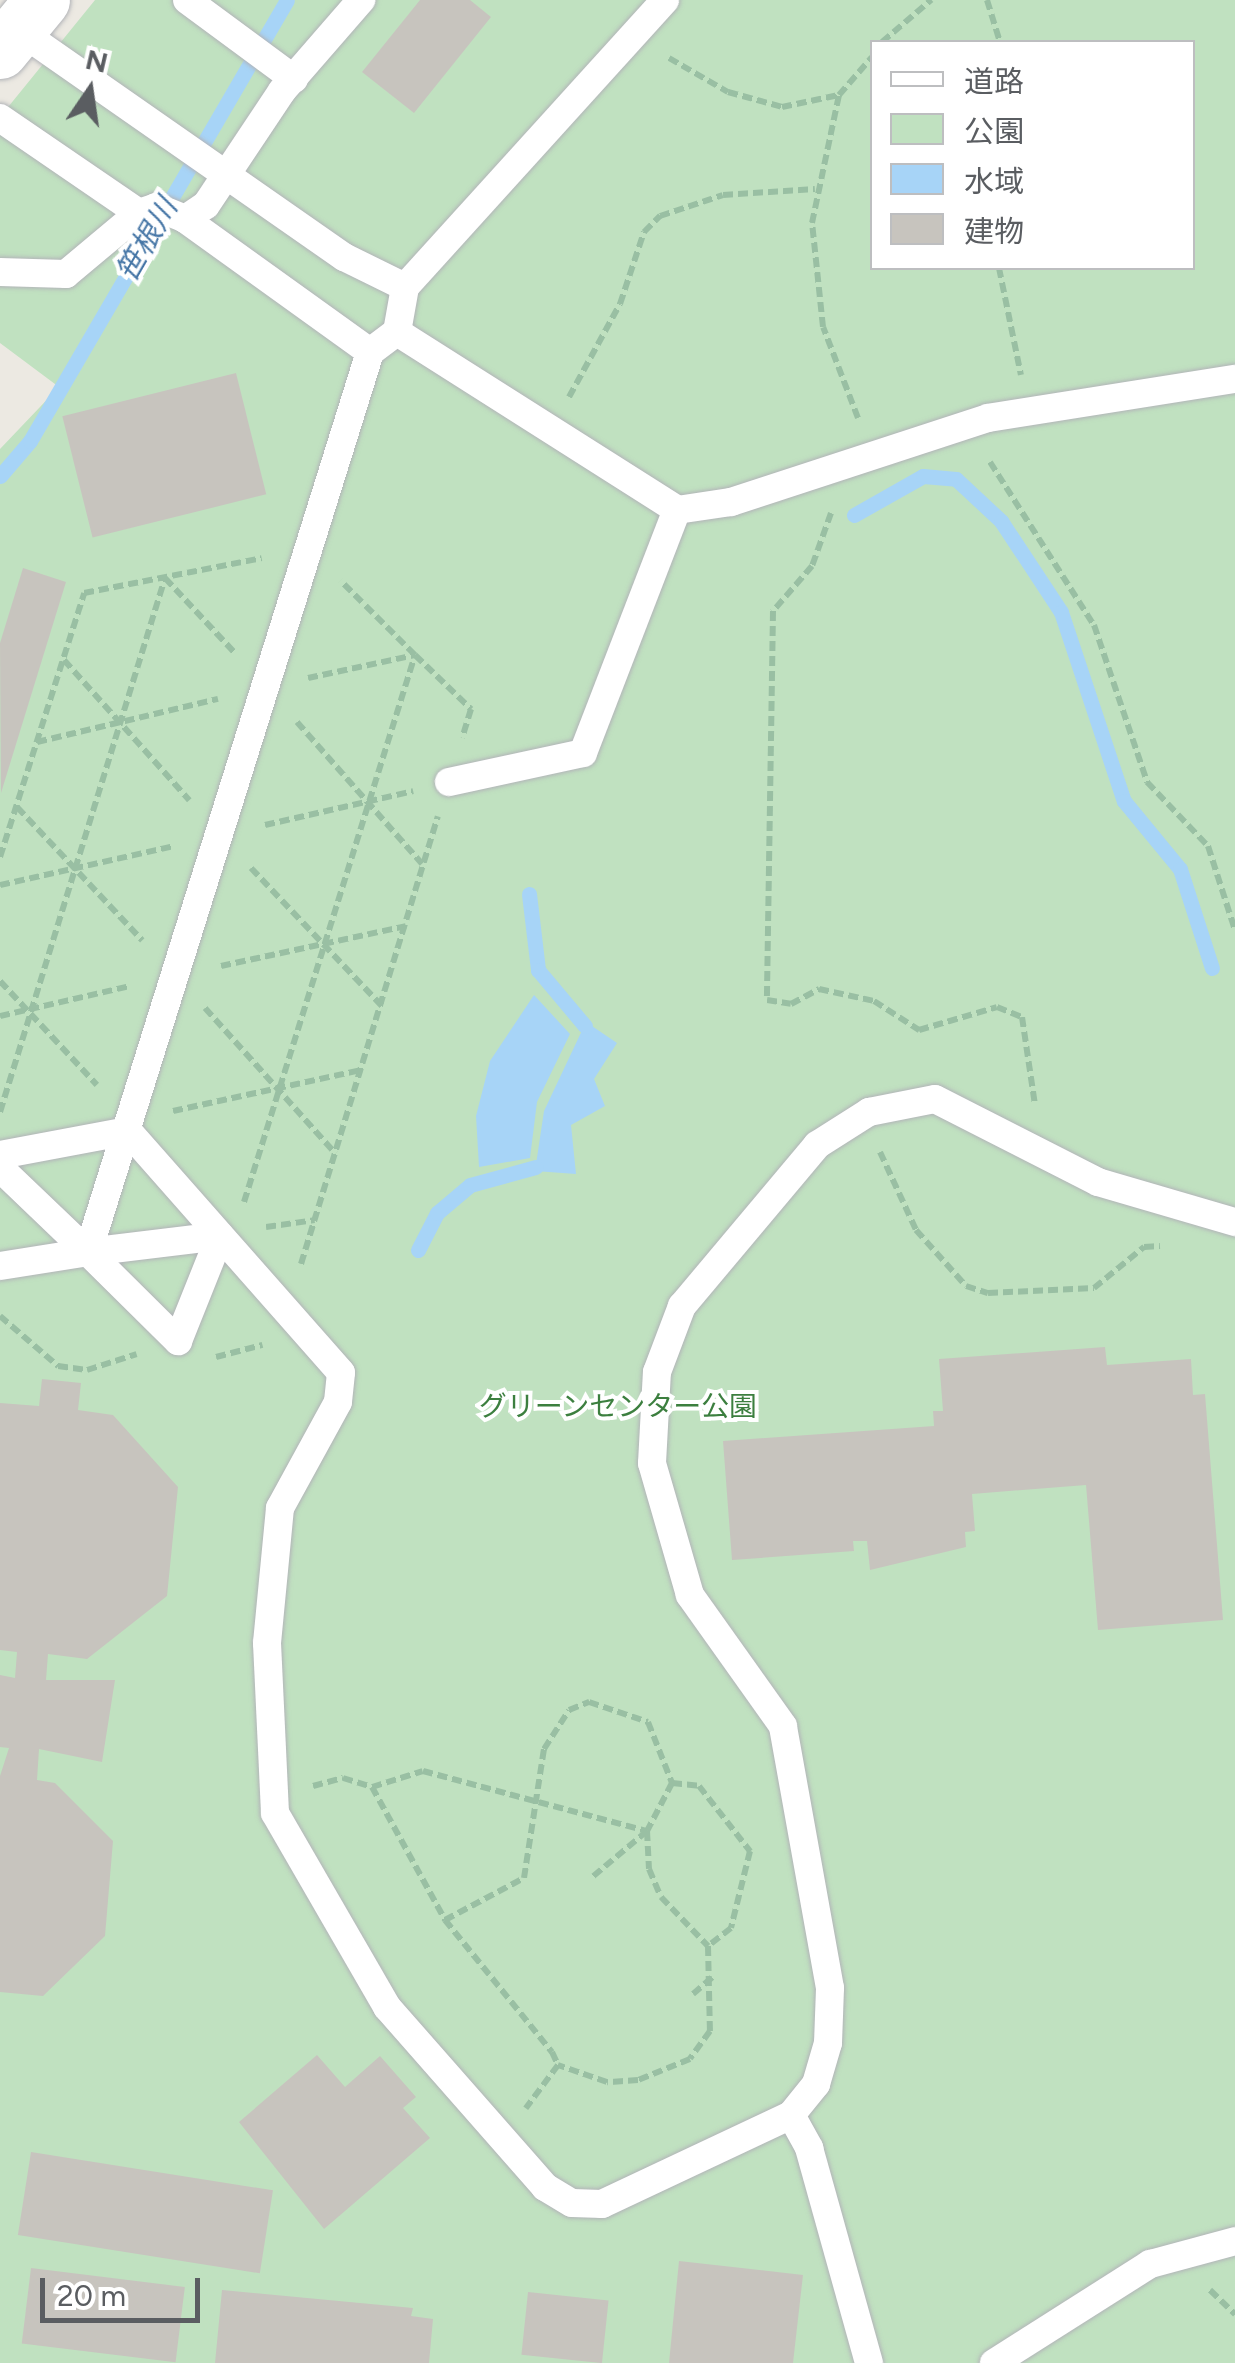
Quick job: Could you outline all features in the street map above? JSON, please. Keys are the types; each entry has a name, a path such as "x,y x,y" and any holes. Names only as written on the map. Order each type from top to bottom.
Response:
{"lane":[{"path":"187,0 294,79"},
{"path":"185,218 226,178 294,79 361,0"},
{"path":"88,1252 370,352 397,332 405,286 666,0"},
{"path":"20,27 226,178 405,286"},
{"path":"0,118 139,214"},
{"path":"0,272 66,274 139,214 156,206 185,218 370,352"},
{"path":"397,332 676,510 845,464 960,426 1033,409 1235,379"},
{"path":"449,782 583,753 676,510"},
{"path":"128,1131 341,1373 338,1402 280,1508 267,1644 275,1813 387,2007 545,2187 572,2204 602,2204 791,2114 816,2084 830,1988 783,1726 690,1594 663,1514 652,1463 658,1372 682,1306 720,1250 818,1144 869,1112 936,1099 1098,1182 1235,1222"},
{"path":"0,1156 128,1131"},
{"path":"0,1168 178,1341 220,1236"},
{"path":"0,1266 220,1236"},
{"path":"791,2114 809,2148 869,2363"},
{"path":"994,2363 1150,2264 1235,2241"}],"path":[{"path":"884,40 931,0"},
{"path":"987,0 999,40"},
{"path":"637,32 728,92 782,107 839,96"},
{"path":"870,60 839,96 815,190 830,355 879,453"},
{"path":"550,430 660,216 723,195 815,190"},
{"path":"1000,270 1033,409"},
{"path":"960,426 1070,580 1116,680 1147,782 1208,846 1235,930"},
{"path":"845,464 812,566 774,610 767,1000 791,1004 819,989 874,1001 919,1030 996,1007 1022,1017 1034,1105 1050,1112"},
{"path":"0,1113 164,578 422,864"},
{"path":"0,1316 58,1366 87,1370 178,1341 205,1360 280,1340 471,709 415,655 37,742"},
{"path":"869,1112 889,1186 966,1286 988,1293 1094,1288 1144,1247 1171,1249"},
{"path":"251,1230 314,1220"},
{"path":"446,1920 524,1878 534,1800 560,1719 589,1702 648,1722 672,1783"},
{"path":"275,1813 316,1784 344,1778 372,1787 423,1771 646,1830"},
{"path":"592,1878 646,1830 672,1783"},
{"path":"672,1783 699,1786 750,1851 731,1928 708,1946"},
{"path":"372,1787 446,1920 558,2066 607,2082 690,2058 710,2031 714,1976 708,1946 661,1897 646,1830"},
{"path":"694,1994 714,1976"},
{"path":"502,2138 558,2066"}],"green space":[{"name":"グリーンセンター公園","path":"95,0 1235,0 1235,2363 0,2363 0,449 59,387 0,343 0,117"}],"water":[{"path":"534,995 570,1034 537,1102 530,1158 479,1167 476,1116 490,1061"},
{"path":"586,1022 617,1043 594,1079 605,1106 571,1125 576,1174 535,1171 544,1111"}],"building":[{"path":"420,0 470,0 491,17 414,113 362,72"},
{"path":"236,373 266,494 93,538 62,416"},
{"path":"23,568 66,582 1,793 0,643"},
{"path":"1105,1347 1107,1365 1191,1359 1193,1395 1205,1394 1223,1620 1098,1630 1086,1485 972,1494 975,1531 965,1532 966,1547 870,1570 867,1541 853,1541 854,1551 732,1560 723,1441 934,1426 933,1411 943,1411 939,1359"},
{"path":"42,1379 81,1383 78,1410 113,1415 178,1487 167,1596 87,1659 48,1654 46,1680 115,1680 102,1762 39,1749 37,1780 55,1783 113,1841 105,1936 43,1996 0,1992 0,1776 9,1748 0,1747 0,1675 15,1678 17,1652 0,1650 0,1403 39,1406"},
{"path":"317,2055 345,2087 380,2056 416,2097 403,2108 430,2138 324,2229 239,2122"},
{"path":"31,2152 273,2190 260,2273 18,2235"},
{"path":"679,2261 803,2275 793,2363 669,2363"},
{"path":"31,2268 185,2287 176,2362 22,2343"},
{"path":"222,2290 413,2308 411,2316 433,2319 429,2363 215,2363"},
{"path":"528,2292 609,2300 602,2363 521,2355"}],"waterway":[{"name":"笹根川","path":"0,476 30,441 287,0"},
{"path":"854,515 923,476 956,479 1001,521 1061,612 1124,801 1180,869 1212,968"},
{"path":"529,894 538,970 585,1026"},
{"path":"418,1250 437,1213 470,1185 536,1167"}]}
